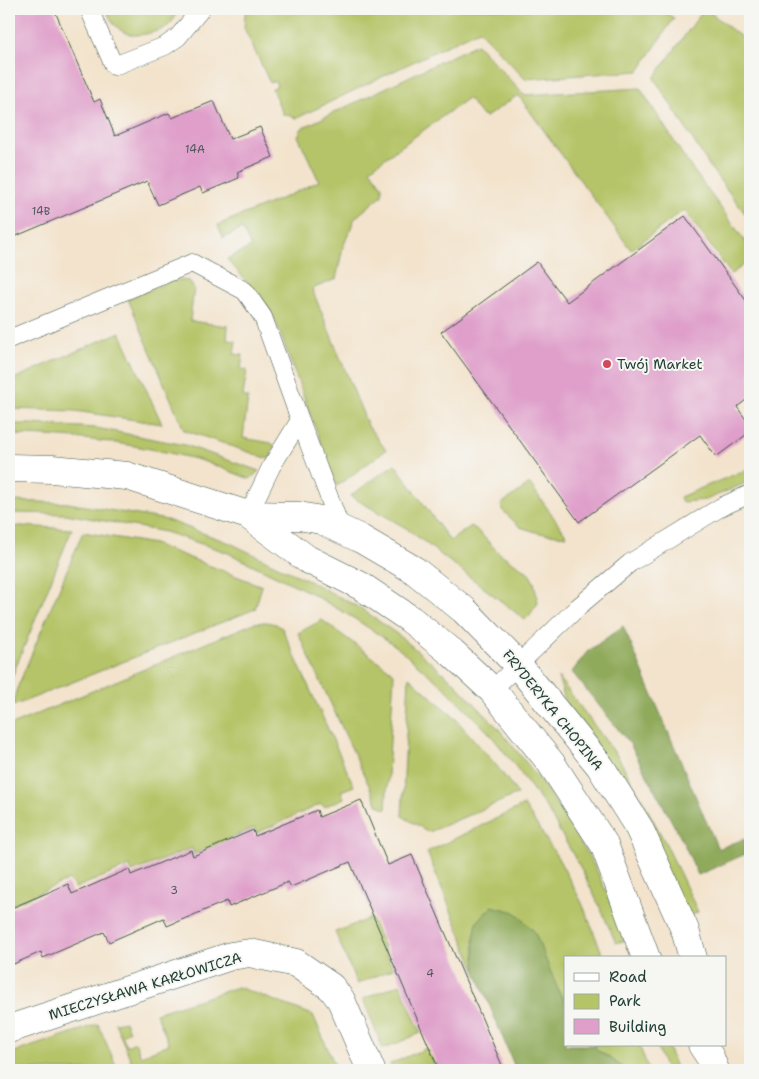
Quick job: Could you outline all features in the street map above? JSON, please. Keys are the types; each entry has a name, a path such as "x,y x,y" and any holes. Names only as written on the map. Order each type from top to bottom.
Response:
{"street":[{"name":"FRYDERYKA CHOPINA","path":"9,468 52,469 127,476 248,515 299,516 321,520 361,539 414,570 464,610 518,665 600,766 639,828 685,930 692,956"},
{"name":"FRYDERYKA CHOPINA","path":"248,515 307,559 361,586 410,619 452,653 492,690 551,762 604,844 645,956"},
{"name":"MIECZYSŁAWA KARŁOWICZA","path":"9,1029 231,956 250,953 296,963 331,986 341,1000 371,1070"}],"lane":[{"path":"90,9 114,66 172,42 201,9"},
{"path":"9,339 192,263 245,291 263,316 341,529"},
{"path":"248,515 271,467 300,420"},
{"path":"492,690 578,607 630,563 721,507 750,494"}],"green space":[{"path":"106,9 178,9 172,22 167,26 158,31 137,35 124,32 118,28"},
{"path":"249,9 660,9 674,18 639,71 525,79 479,30 297,118 283,114 272,89 277,86 275,81 270,83 244,28 245,14"},
{"path":"704,9 750,44 750,220 712,170 654,78"},
{"path":"477,44 524,95 640,88 688,163 750,248 750,264 744,265 731,274 684,210 631,250 518,95 486,117 482,116 468,98 370,169 382,186 382,195 355,218 343,247 336,279 312,289 368,426 386,450 337,486 276,322 265,303 227,259 251,247 242,229 223,238 218,225 319,181 298,136 302,128"},
{"path":"170,281 189,281 194,288 190,321 228,326 227,340 236,341 234,354 243,355 241,369 247,370 243,396 248,398 243,438 271,443 275,446 269,459 184,430 128,299"},
{"path":"120,332 162,424 75,411 9,409 9,381"},
{"path":"9,424 96,428 185,445 259,471 250,479 199,460 152,449 81,439 9,435"},
{"path":"395,464 450,541 471,526 499,553 528,572 534,582 538,603 525,620 406,528 350,496"},
{"path":"750,468 750,481 706,500 682,502 680,497"},
{"path":"530,484 567,536 539,533 520,527 502,510 501,504"},
{"path":"9,501 68,503 167,520 230,543 362,609 401,637 455,683 499,729 541,781 595,867 627,940 616,943 583,872 547,809 513,763 490,734 447,690 393,644 307,591 226,552 165,532 66,514 9,513"},
{"path":"9,527 72,529 9,684"},
{"path":"83,532 154,544 262,586 255,609 13,706 16,691"},
{"path":"322,620 394,673 386,809 378,805 298,633"},
{"path":"266,622 276,624 282,628 354,786 341,791 344,798 324,807 321,804 257,833 254,828 194,854 192,848 132,872 130,866 75,888 69,880 11,905 9,900 9,726 254,623"},
{"path":"623,626 718,849 744,839 750,852 698,875 684,844 630,744 572,672 587,652"},
{"path":"409,677 454,717 496,765 518,794 429,832 402,816"},
{"path":"558,677 618,757 666,844 698,912 688,917 568,710"},
{"path":"524,805 558,858 582,903 603,956 564,956 564,1000 559,992 474,937 476,972 427,852"},
{"path":"492,906 515,912 534,931 564,1000 564,1046 594,1046 627,1070 516,1070 476,972 474,937 477,922"},
{"path":"371,918 393,969 357,984 335,932"},
{"path":"400,984 421,1033 383,1049 363,999"},
{"path":"238,987 313,1015 337,1070 135,1070 115,1023 125,1021 129,1031 122,1035 127,1046 135,1042 141,1056 169,1044 156,1013"},
{"path":"98,1024 118,1070 9,1070 9,1054"},
{"path":"594,1046 639,1046 649,1070 627,1070"},
{"path":"656,1046 667,1046 677,1070 666,1070"},
{"path":"427,1048 437,1070 393,1070 390,1064"}],"building":[{"path":"9,9 54,9 94,102 100,99 115,136 169,113 172,118 214,101 230,139 260,127 273,157 237,172 239,178 203,193 200,187 158,205 147,181 9,239"},
{"name":"Twój Market","path":"685,216 750,306 750,397 737,407 750,425 750,432 716,457 700,435 579,522 441,332 537,262 567,302"},
{"path":"361,800 388,865 412,855 504,1070 439,1070 350,862 291,887 288,882 229,907 227,901 167,926 164,918 109,942 104,932 43,958 41,952 9,966 9,909 68,884 72,894 129,869 131,875 191,850 193,856 253,830 255,836 317,810 319,817"}],"place":[{"name":"Twój Market","path":"607,364"}]}
